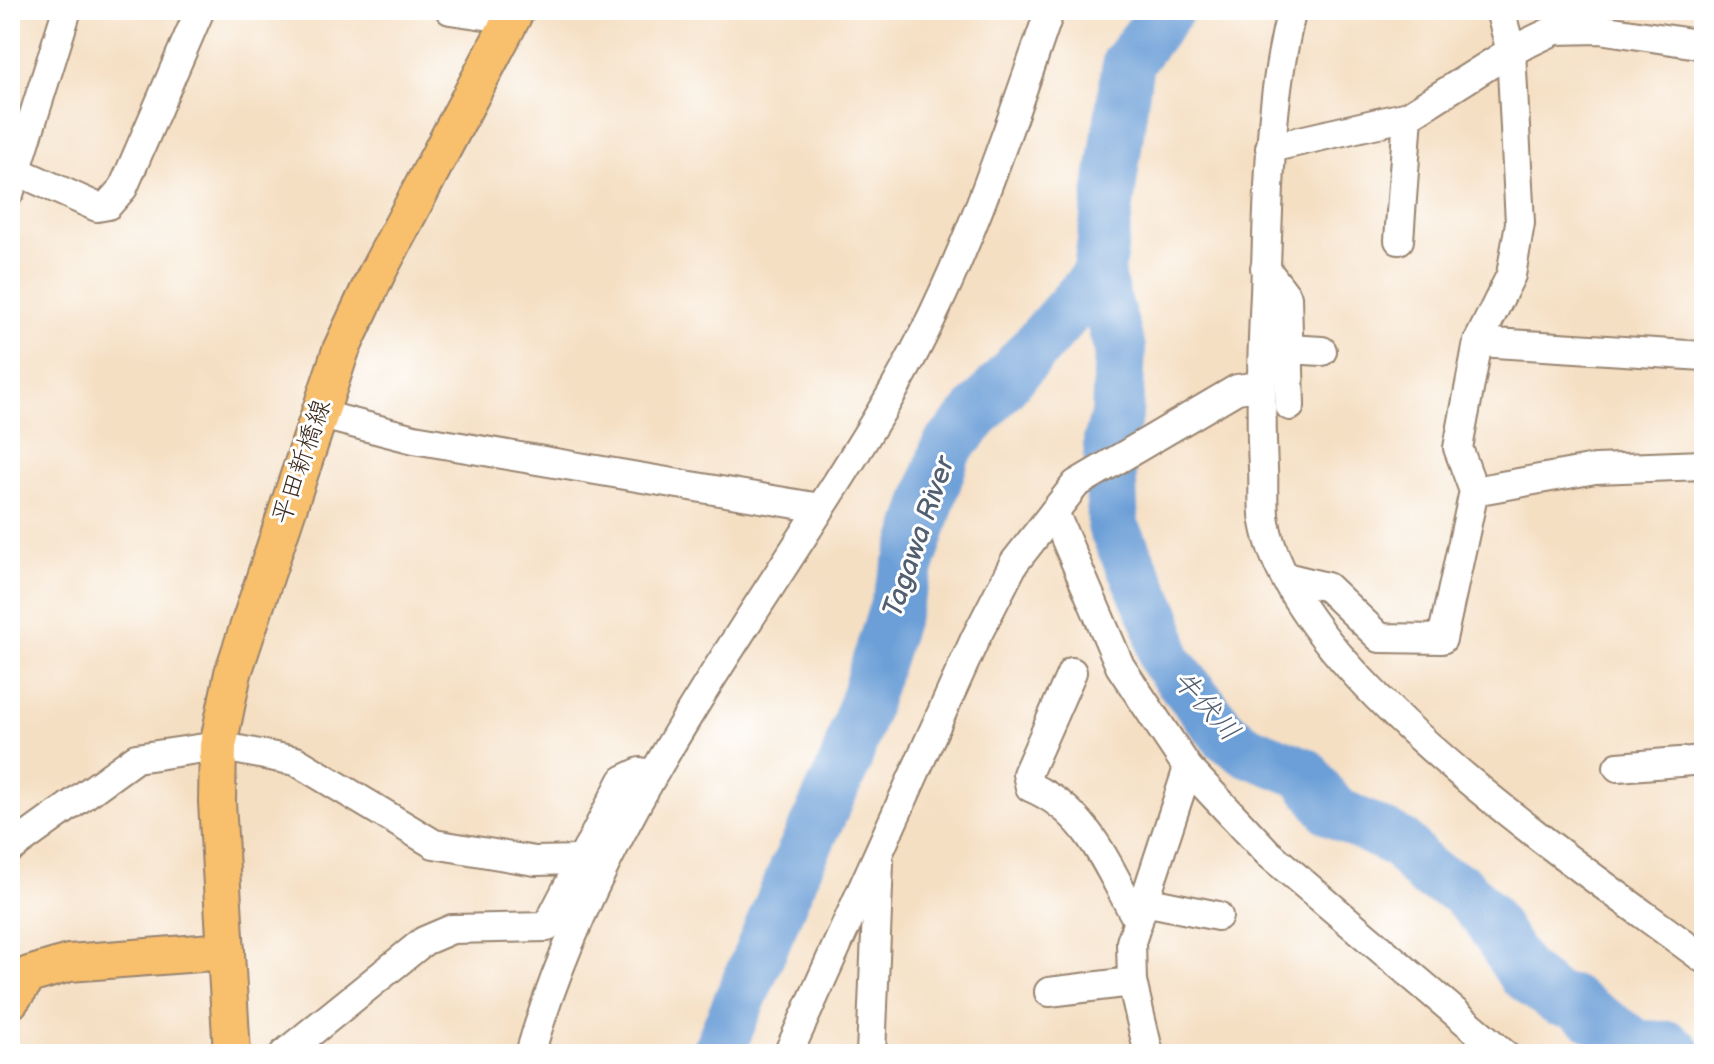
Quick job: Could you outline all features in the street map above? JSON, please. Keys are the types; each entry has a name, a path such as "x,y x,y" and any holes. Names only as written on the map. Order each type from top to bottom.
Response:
{"main road":[{"name":"平田新橋線","path":"232,1054 219,871 218,746 250,613 341,350 377,273 514,15"},
{"path":"10,1001 29,975 69,963 226,951"}],"street":[{"path":"67,10 13,181 97,207 108,205 123,188 200,10"},
{"path":"450,10 514,15"},
{"path":"530,1054 567,942 652,774 886,404 944,298 991,180 1050,10"},
{"path":"1292,10 1284,41 1270,148 1265,268 1255,387 1265,524 1286,577 1314,625 1407,729 1531,829 1704,959"},
{"path":"1286,577 1327,587 1380,638 1442,639 1474,491 1458,448 1478,342 1511,275 1520,223 1511,51 1500,10"},
{"path":"1270,148 1408,116 1511,51 1555,30 1600,29 1704,45"},
{"path":"1399,240 1408,116"},
{"path":"1265,268 1287,297 1290,406"},
{"path":"1478,342 1704,356"},
{"path":"1288,349 1322,351"},
{"path":"788,1054 1008,576 1076,484 1237,389 1255,387"},
{"path":"318,414 414,439 820,508"},
{"path":"1474,491 1595,469 1704,465"},
{"path":"1054,512 1120,666 1188,768 1268,853 1504,1054"},
{"path":"1072,672 1027,774 1030,787 1056,798 1080,819 1141,911"},
{"path":"10,849 136,758 218,746 296,761 434,844 535,861 579,860"},
{"path":"1618,767 1704,760"},
{"path":"1149,1054 1132,982 1131,942 1188,768"},
{"path":"284,1054 424,941 452,929 547,927 623,780 640,772 652,774"},
{"path":"871,1054 879,851"},
{"path":"1141,911 1218,916"},
{"path":"1049,992 1132,982"}],"waterway":[{"name":"Tagawa River","path":"717,1054 796,867 845,763 946,449 1098,276 1128,62 1168,10"},
{"name":"牛伏川","path":"1098,276 1120,349 1117,415 1109,441 1113,526 1158,622 1165,660 1226,736 1248,751 1304,773 1333,811 1400,843 1427,873 1461,889 1486,916 1522,973 1558,1000 1571,1001 1638,1046 1669,1047 1677,1054"}]}
